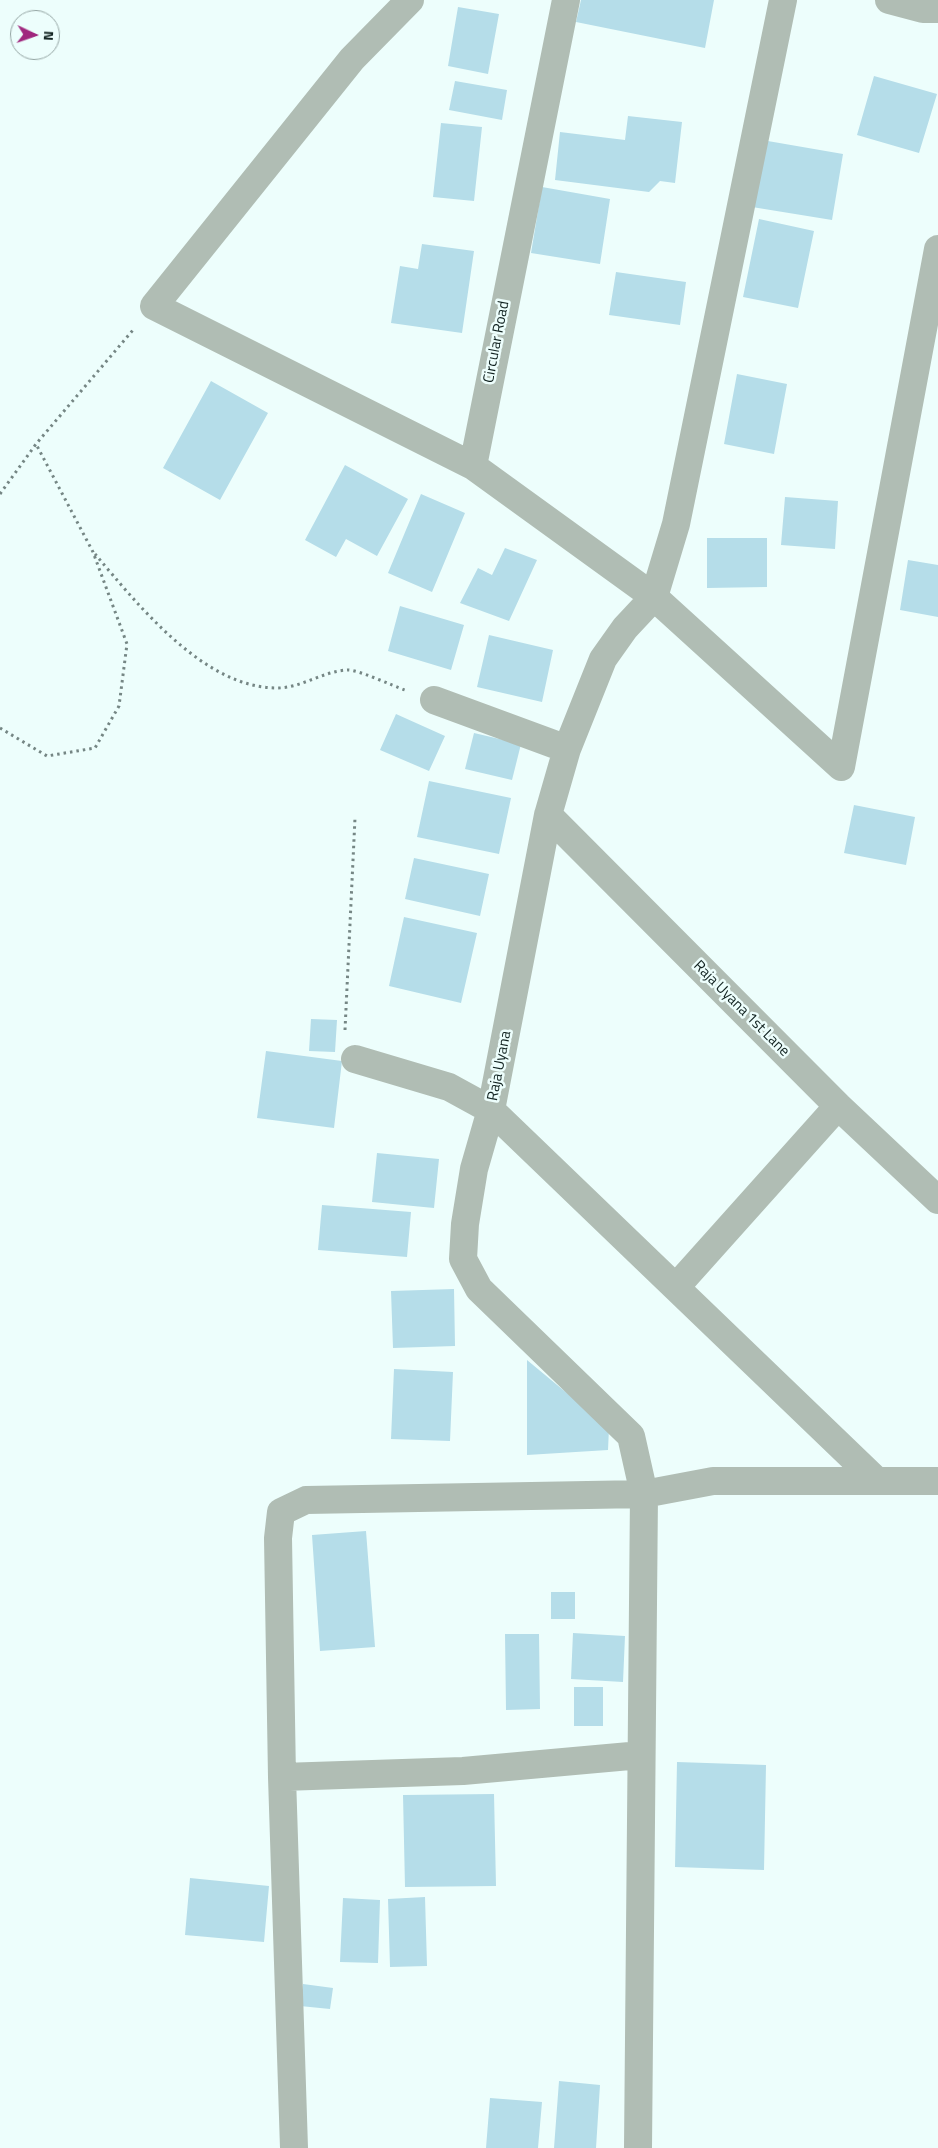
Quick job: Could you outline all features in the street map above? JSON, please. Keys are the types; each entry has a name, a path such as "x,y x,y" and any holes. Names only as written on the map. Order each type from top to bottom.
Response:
{"street":[{"path":"410,0 352,59 154,306 472,466 654,596 841,767 938,249"},
{"name":"Circular Road","path":"472,466 566,0"},
{"path":"654,596 676,524 783,0"},
{"path":"890,0 923,9 938,9"},
{"name":"Raja Uyana","path":"638,2148 644,1494 631,1436 478,1289 463,1259 465,1224 474,1169 491,1110 548,814 567,749 603,658 625,628 654,596"},
{"path":"434,700 567,749"},
{"name":"Raja Uyana 1st Lane","path":"548,814 838,1106 938,1200"},
{"path":"355,1059 449,1087 491,1110 877,1481"},
{"path":"676,1288 838,1106"},
{"path":"294,2148 282,1777 278,1538 281,1512 306,1500 644,1494 713,1481 938,1481"},
{"path":"282,1777 463,1771 641,1755"}],"path":[{"path":"0,494 36,444 154,306"},
{"path":"0,728 48,756 95,748 120,706 127,644 93,552 36,444"},
{"path":"93,552 134,600 189,652 238,682 278,688 349,670 434,700"},
{"path":"355,818 344,1026 355,1059"}],"building":[{"path":"581,0 714,0 705,48 576,22"},
{"path":"458,7 499,14 488,74 448,66"},
{"path":"874,76 937,94 919,153 857,135"},
{"path":"455,81 507,90 502,120 449,110"},
{"path":"628,116 682,122 675,183 660,181 649,192 555,180 560,132 625,140"},
{"path":"441,123 482,127 474,201 433,197"},
{"path":"762,140 843,154 832,220 752,207"},
{"path":"542,187 610,199 600,264 531,253"},
{"path":"759,219 814,231 798,308 743,297"},
{"path":"422,244 474,251 462,333 391,323 400,266 418,269"},
{"path":"616,272 686,282 680,325 609,315"},
{"path":"737,374 787,384 774,454 724,444"},
{"path":"211,381 268,413 220,500 163,468"},
{"path":"345,465 408,499 377,556 346,539 336,557 305,540"},
{"path":"421,494 465,513 432,592 388,573"},
{"path":"785,497 838,501 835,549 781,545"},
{"path":"707,538 767,538 767,587 707,588"},
{"path":"505,548 537,560 509,621 460,603 478,568 492,575"},
{"path":"908,560 938,565 938,617 900,610"},
{"path":"400,606 464,625 451,670 388,651"},
{"path":"489,635 553,650 542,702 477,687"},
{"path":"396,714 445,736 429,771 380,750"},
{"path":"474,733 521,744 512,780 465,769"},
{"path":"429,781 511,798 499,854 417,837"},
{"path":"854,805 915,817 906,865 844,853"},
{"path":"414,858 489,874 480,916 405,899"},
{"path":"404,917 477,933 461,1003 389,986"},
{"path":"311,1019 337,1020 335,1052 309,1051"},
{"path":"266,1051 342,1061 334,1128 257,1118"},
{"path":"377,1153 439,1159 434,1208 372,1202"},
{"path":"322,1205 411,1212 407,1257 318,1250"},
{"path":"454,1289 455,1346 393,1348 391,1291"},
{"path":"527,1360 609,1428 608,1450 527,1455"},
{"path":"394,1369 453,1372 450,1441 391,1439"},
{"path":"366,1531 375,1647 320,1651 312,1535"},
{"path":"551,1592 575,1592 575,1619 551,1619"},
{"path":"573,1633 625,1636 623,1682 571,1679"},
{"path":"505,1634 539,1634 540,1709 506,1710"},
{"path":"574,1687 603,1687 603,1726 574,1726"},
{"path":"677,1762 766,1765 764,1870 675,1867"},
{"path":"494,1794 496,1886 405,1887 403,1795"},
{"path":"190,1878 269,1886 264,1942 185,1935"},
{"path":"425,1897 427,1966 390,1967 388,1899"},
{"path":"343,1898 380,1900 378,1963 340,1962"},
{"path":"303,1984 333,1988 330,2009 300,2006"},
{"path":"559,2081 600,2085 596,2148 554,2148"},
{"path":"490,2098 542,2102 538,2148 486,2148"}]}
